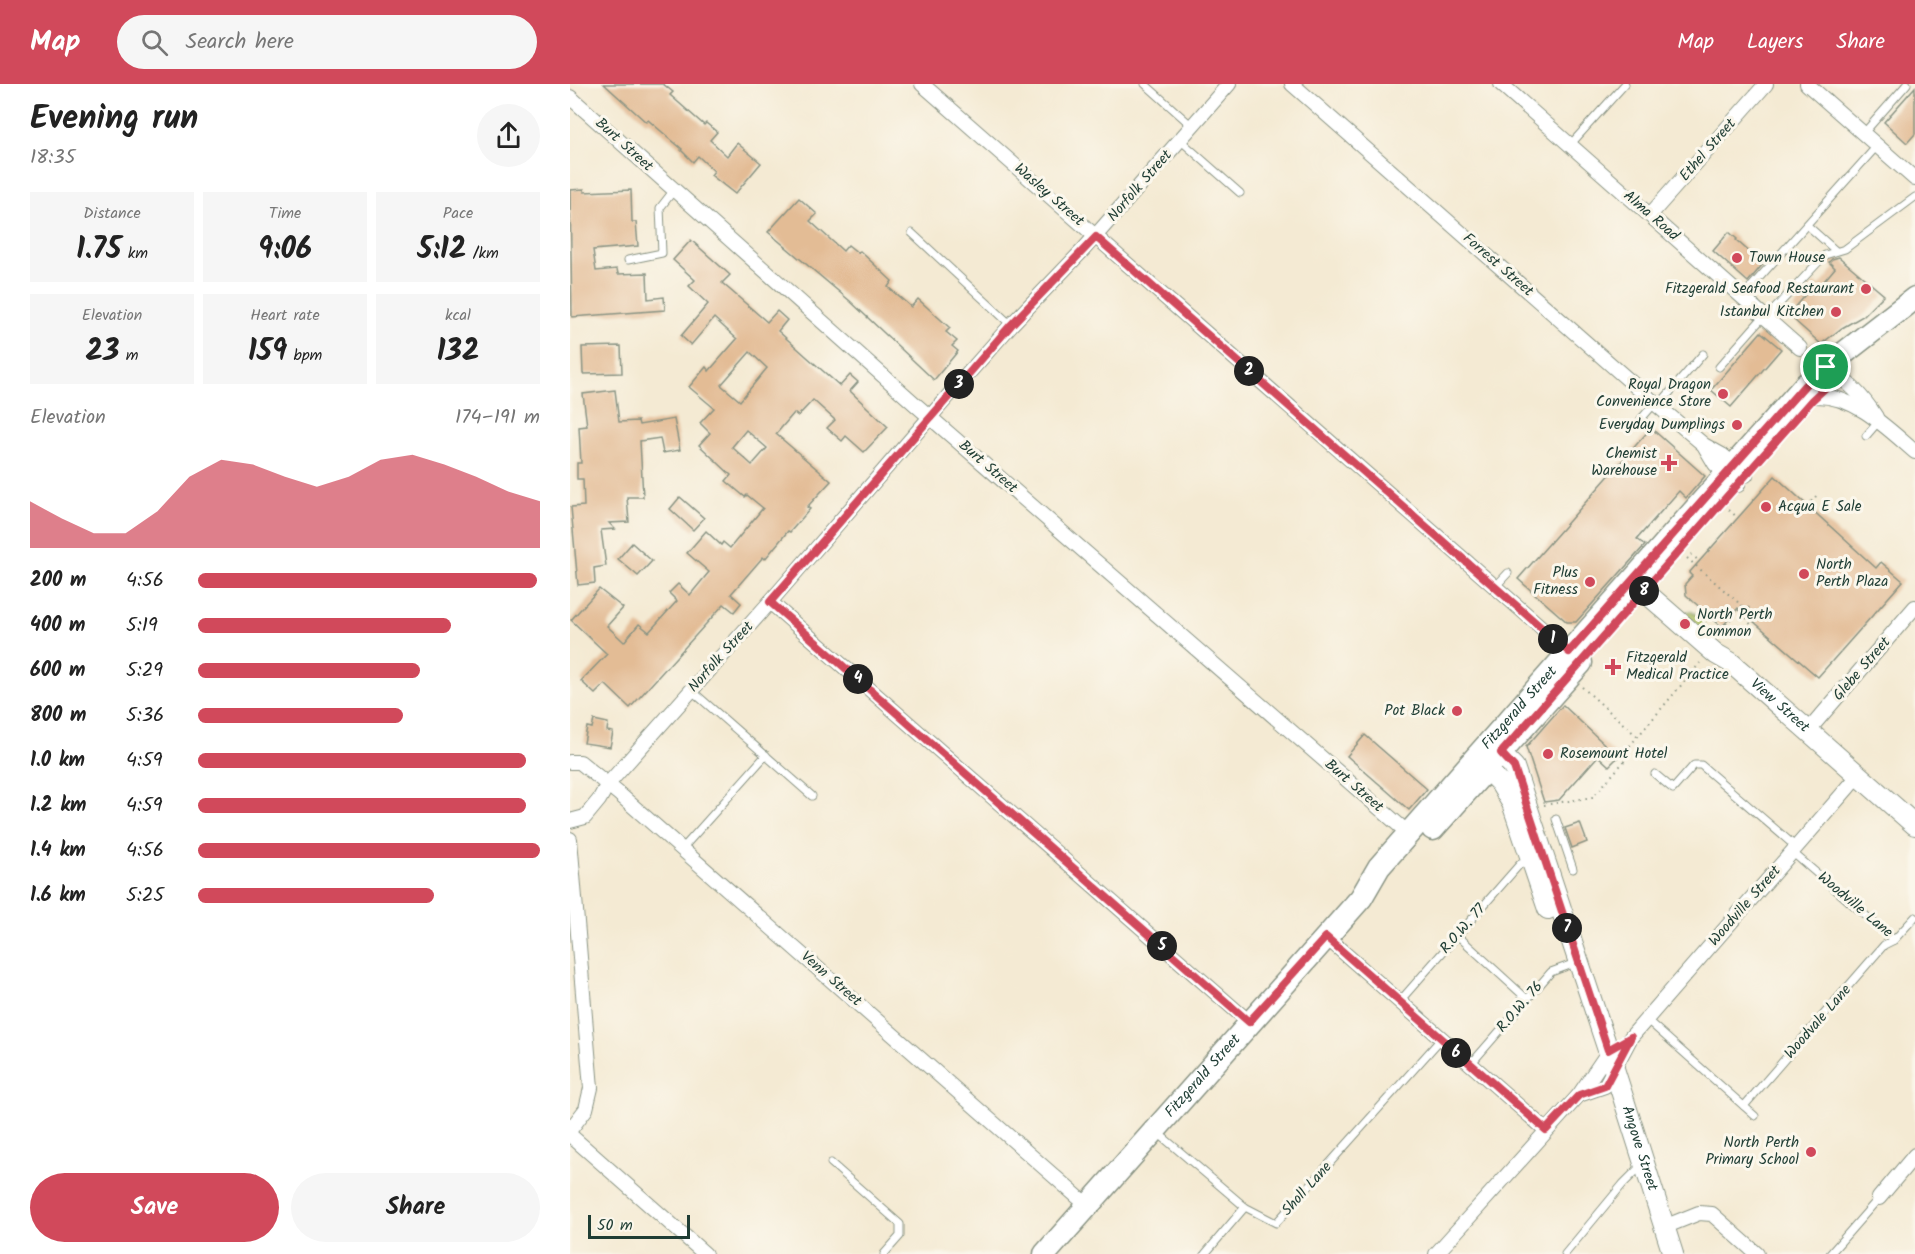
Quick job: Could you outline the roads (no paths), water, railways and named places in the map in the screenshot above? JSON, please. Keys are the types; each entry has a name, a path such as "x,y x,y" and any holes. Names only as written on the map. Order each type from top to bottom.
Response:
{"main road":[{"name":"Fitzgerald Street","path":"1576,666 1736,475 1817,396 1833,371 1915,298"},
{"name":"Fitzgerald Street","path":"1361,898 1378,867 1408,833 1576,666 1644,591 1805,385 1833,371 1915,316"},
{"name":"View Street","path":"1644,591 1716,654 1730,662 1915,825"},
{"name":"Fitzgerald Street","path":"1044,1254 1361,898 1389,878 1488,755"},
{"name":"Angove Street","path":"1488,755 1512,803 1531,860 1572,964"},
{"name":"Angove Street","path":"1488,755 1514,767 1572,964 1639,1168 1661,1254"},
{"name":"Angove Street","path":"1639,1168 1673,1254"}],"street":[{"name":"Wasley Street","path":"922,84 1495,587 1576,666"},
{"name":"Norfolk Street","path":"570,821 585,817 608,784 930,417 1011,325 1096,237 1229,84"},
{"name":"Forrest Street","path":"1292,84 1704,445 1716,464 1736,475"},
{"name":"Alma Road","path":"1501,84 1800,348"},
{"name":"Ethel Street","path":"1650,215 1766,84"},
{"path":"1807,84 1915,179"},
{"name":"Burt Street","path":"570,98 930,417 1408,833"},
{"path":"1833,371 1864,398 1879,421"},
{"path":"1817,396 1829,396 1846,401 1879,421 1915,452"},
{"path":"770,602 1249,1022"},
{"name":"Glebe Street","path":"1808,731 1915,607"},
{"name":"Venn Street","path":"570,762 579,762 608,784 1088,1206"},
{"name":"Woodville Street","path":"1436,1254 1546,1130 1607,1068 1646,1019 1859,775"},
{"path":"570,839 591,1088 586,1108 570,1130"},
{"path":"1326,937 1546,1130"},
{"name":"Woodville Street","path":"1579,1095 1607,1068 1631,1037"},
{"path":"570,1135 705,1254"},
{"path":"1879,1198 1915,1155"},
{"path":"1664,1227 1699,1213 1712,1214 1757,1254"}],"lane":[{"path":"1145,84 1192,126"},
{"path":"1570,145 1625,84"},
{"path":"1863,134 1907,84"},
{"path":"1179,141 1240,193"},
{"path":"1742,297 1877,146"},
{"path":"628,260 662,253 660,208 674,190"},
{"path":"1719,368 1825,255 1845,249 1915,197"},
{"path":"1807,225 1836,251"},
{"path":"912,233 1011,325"},
{"path":"1641,419 1703,354"},
{"path":"1866,436 1879,421"},
{"path":"1495,587 1508,573"},
{"path":"691,690 812,796"},
{"path":"682,849 765,755"},
{"name":"Woodville Lane","path":"1654,774 1673,789 1694,765 1701,765 1894,940 1915,917"},
{"path":"1556,819 1573,869"},
{"name":"R.O.W. 77","path":"1399,1002 1520,864 1531,860"},
{"path":"1458,936 1527,999"},
{"name":"Woodvale Lane","path":"1744,1106 1884,945 1894,940"},
{"name":"R.O.W. 76","path":"1470,1065 1551,972 1572,964"},
{"path":"1646,1019 1755,1116"},
{"name":"Sholl Lane","path":"1154,1129 1245,1207 1276,1223 1441,1039"},
{"path":"831,1163 900,1224 900,1236 884,1254"},
{"path":"1565,1254 1639,1168"},
{"path":"1830,1254 1879,1198"},
{"path":"1205,1254 1245,1207"}],"place":[{"name":"Town House","path":"1737,258"},
{"name":"Fitzgerald Seafood Restaurant","path":"1866,289"},
{"name":"Istanbul Kitchen","path":"1836,312"},
{"name":"Royal Dragon Convenience Store","path":"1723,394"},
{"name":"Everyday Dumplings","path":"1737,425"},
{"name":"Chemist Warehouse","path":"1669,463"},
{"name":"Acqua E Sale","path":"1766,507"},
{"name":"North Perth Plaza","path":"1804,574"},
{"name":"Plus Fitness","path":"1590,582"},
{"name":"North Perth Common","path":"1685,624"},
{"name":"Fitzgerald Medical Practice","path":"1613,667"},
{"name":"Pot Black","path":"1457,711"},
{"name":"Rosemount Hotel","path":"1548,754"},
{"name":"North Perth Primary School","path":"1811,1152"}]}
